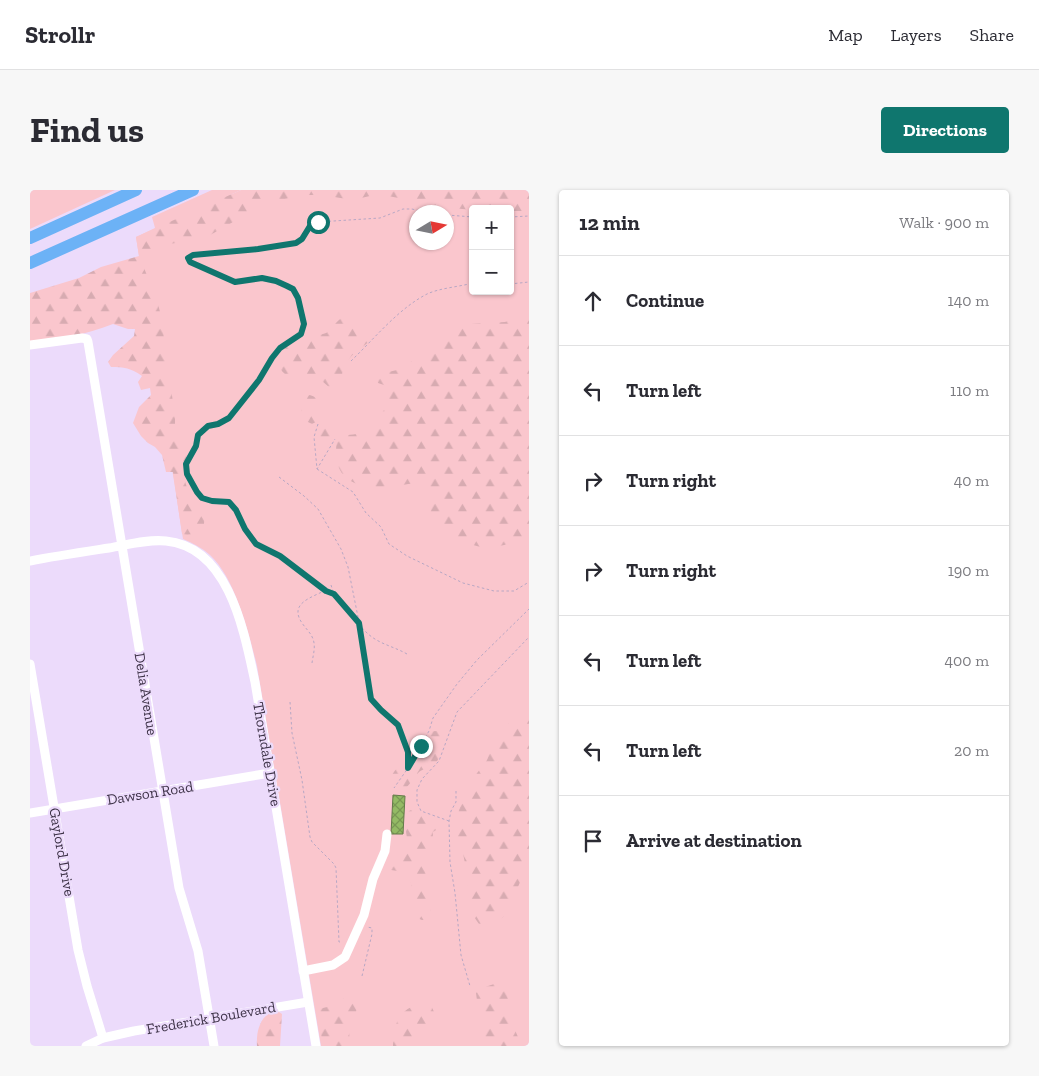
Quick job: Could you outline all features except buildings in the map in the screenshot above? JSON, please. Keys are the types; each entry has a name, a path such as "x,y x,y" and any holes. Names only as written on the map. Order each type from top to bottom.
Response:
{"highway":[{"path":"30,238 136,190"},
{"path":"30,263 193,190"}],"street":[{"name":"Delia Avenue","path":"30,345 82,338 86,340 179,888 198,951 214,1046"},
{"name":"Thorndale Drive","path":"30,560 159,540 194,549 214,567 226,586 249,653 256,682 316,1046"},
{"name":"Gaylord Drive","path":"30,664 78,950 103,1038"},
{"name":"Dawson Road","path":"30,814 270,774"},
{"path":"303,970 333,965 342,961 349,952 364,915 376,869 385,851 386,834"},
{"name":"Frederick Boulevard","path":"86,1046 103,1038 134,1031 308,1002"}],"path":[{"path":"334,594 326,591 280,556 256,544 245,529 236,510 229,502 212,501 202,498 191,482 186,469 188,460 196,446 198,435 208,426 218,424 229,418 259,380 275,354 284,345 301,334 304,329 304,318 293,289 276,281 262,278 235,282 190,262 188,258 193,255 258,249 296,243 302,239 310,226 318,222 380,218 403,209 409,209"},
{"path":"454,216 469,218"},
{"path":"514,217 529,216"},
{"path":"514,284 529,282"},
{"path":"351,361 400,313 414,302 434,292 469,284"},
{"path":"317,469 314,437 318,424"},
{"path":"317,469 335,438"},
{"path":"317,469 353,492 366,514 381,527 389,544 406,556 463,583 494,591 514,591 529,582"},
{"path":"279,477 318,509 341,549 348,567 371,699 398,725 408,752 408,768"},
{"path":"331,585 334,594 375,639 406,654"},
{"path":"312,663 313,639 302,623 298,611 303,602 326,591"},
{"path":"394,788 429,731 433,718 457,684 477,660 529,609"},
{"path":"449,821 421,811 416,802 417,790 439,761 457,712 529,637"},
{"path":"290,702 292,733 302,780 310,837 312,842 336,868 339,942 355,937 363,929 372,928 362,976"},
{"path":"456,791 456,802 449,821 450,862 461,955 470,986"}],"green space":[{"path":"30,190 115,190 30,229"},
{"path":"212,190 241,190 230,195 252,190 477,190 529,194 529,1046 321,1046 257,666 250,638 234,592 219,565 204,550 183,539 136,237 155,228 152,217"},
{"path":"241,190 529,190 529,211 514,211 514,205 469,205 469,210 454,208 454,205 436,205 388,196 370,196 352,200 323,195 304,195 275,201 254,210 205,238 152,247 144,261 144,268 157,300 161,316 175,417 175,440 186,449 185,481 191,497 204,519 201,530 194,534 182,534 173,472 166,472 162,455 141,436 133,423 139,407 151,395 150,388 141,390 138,382 142,376 127,368 111,367 108,362 134,336 135,329 128,329 113,324 72,336 30,343 30,293 79,278 101,267 139,256 136,237"},
{"path":"529,314 529,537 497,546 488,547 469,544 443,529 430,518 431,509 436,497 429,485 417,483 371,487 360,485 343,475 338,466 336,455 337,440 344,436 364,431 382,413 388,403 387,386 378,383 377,378 384,373 397,370 447,335 471,324 505,322"},
{"path":"342,318 360,324 375,334 352,355 346,363 337,384 329,387 322,381 286,375 278,362 279,356 283,351 307,333 326,333"},
{"path":"308,395 316,398 319,404 318,421 312,424 304,420 301,408 305,396"},
{"path":"325,425 331,428 334,434 331,440 325,443 319,440 316,434 319,428"},
{"path":"529,715 529,861 504,916 499,921 493,923 479,924 469,903 464,856 453,832 468,785 487,760 495,737 512,720"},
{"path":"438,731 446,735 437,762 419,772 406,788 396,786 391,777 399,766 407,761 421,759 426,755 427,751 424,746 416,746 413,742 413,735 416,732"},
{"path":"414,809 423,816 438,819 442,824 441,827 433,832 432,851 425,869 431,908 429,917 426,920 417,918 410,881 400,872 391,870 388,864 390,857 407,854 408,843 405,821 409,811"},
{"path":"497,983 506,989 513,1025 523,1046 481,1046 483,1027 476,993 482,988"},
{"path":"344,998 356,999 357,1007 349,1029 351,1046 323,1046 318,1016 319,1009 335,1005"},
{"path":"421,1004 431,1005 434,1012 421,1032 418,1046 393,1046 394,1031 402,1014 407,1009"},
{"path":"276,1010 282,1014 280,1046 257,1046 260,1024 266,1016"}],"route":[{"path":"318,222 307,228 302,239 296,243 280,244 258,249 193,255 188,258 190,262 235,282 262,278 276,281 293,289 301,306 304,329 296,339 280,348 253,389 229,418 224,422 208,426 198,435 196,446 186,464 186,469 191,482 202,498 212,501 226,500 233,505 245,529 260,548 280,556 303,575 338,598 359,623 371,699 398,725 408,752 408,768 421,746"}]}
